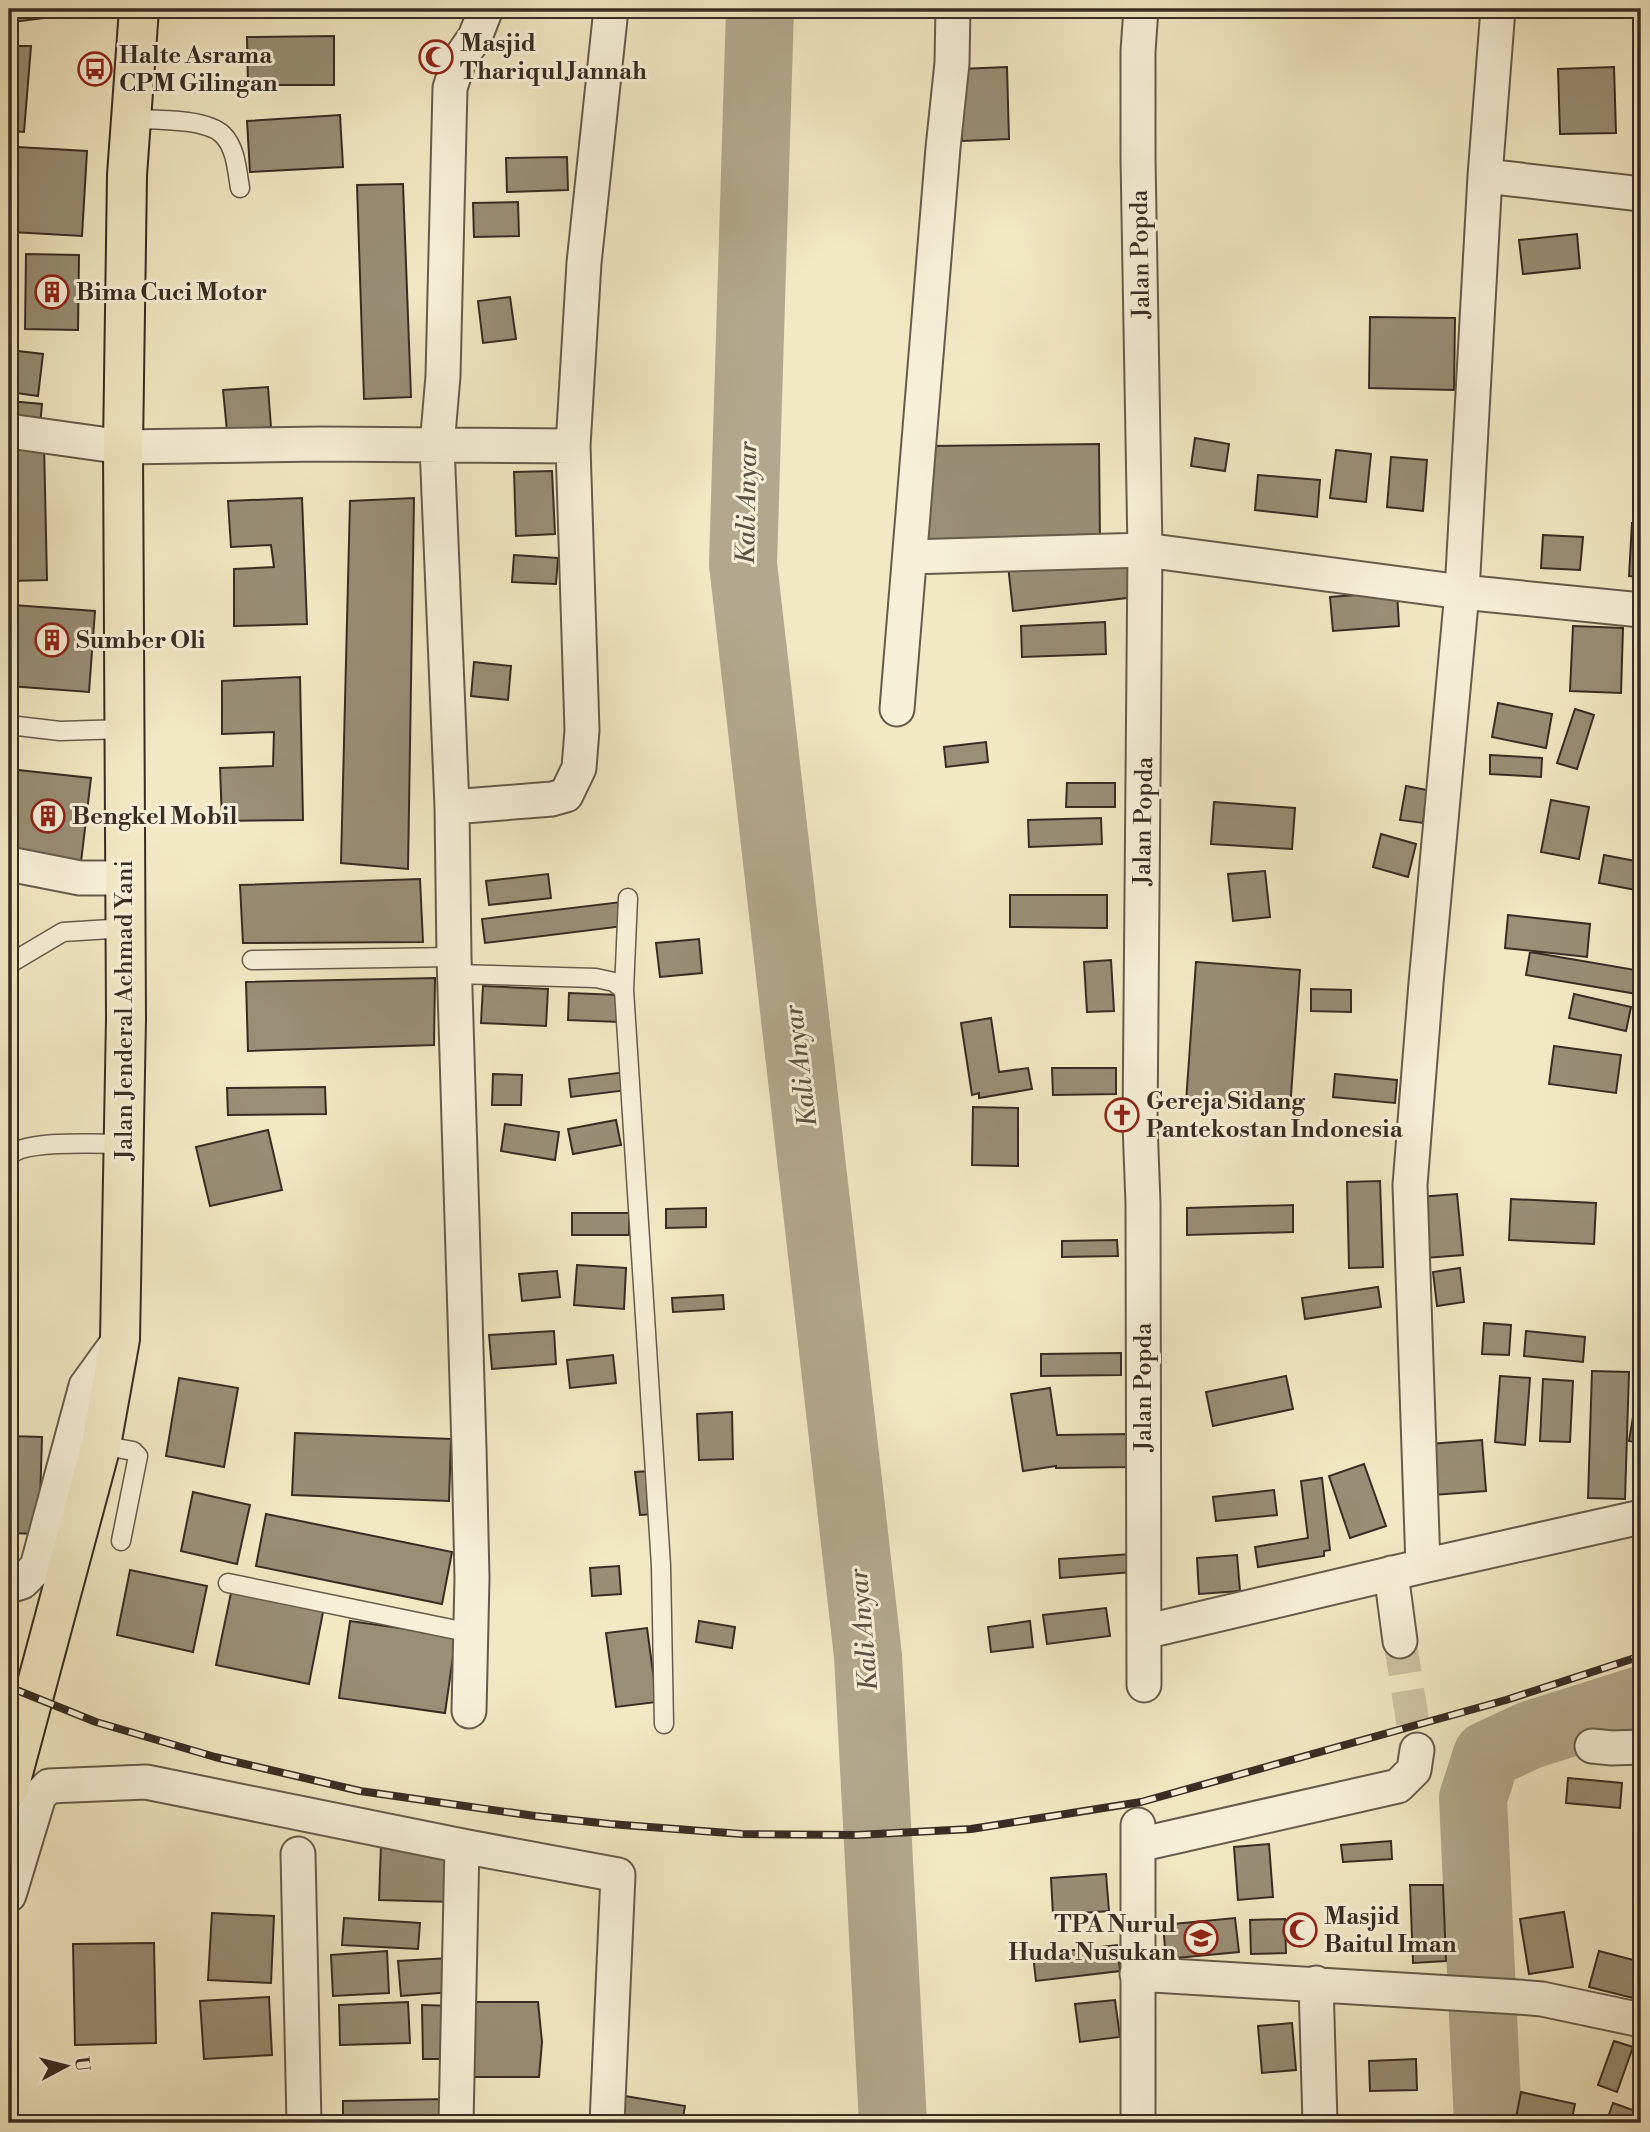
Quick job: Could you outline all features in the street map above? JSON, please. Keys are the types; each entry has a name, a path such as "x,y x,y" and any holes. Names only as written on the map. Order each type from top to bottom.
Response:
{"main road":[{"name":"Jalan Jenderal Achmad Yani","path":"9,1788 101,1445 120,1339 126,928 123,447 127,175 139,9"}],"street":[{"path":"469,1711 469,1448 452,807 437,446 443,376 450,88 459,60 475,37 486,9"},
{"path":"452,807 552,799 566,795 579,768 582,730 573,446 584,263 611,9"},
{"path":"897,709 952,64 953,9"},
{"name":"Jalan Popda","path":"1141,9 1138,51 1138,159 1145,550 1140,1124 1143,1203 1144,1685"},
{"path":"1423,1566 1410,1185 1462,592 1485,176 1498,9"},
{"path":"1485,176 1641,194"},
{"path":"9,431 123,447 320,444 573,446"},
{"path":"910,557 1145,550 1462,592 1641,610"},
{"path":"9,864 80,878 124,878"},
{"path":"9,1586 22,1582 37,1567 86,1386 120,1339"},
{"path":"1144,1632 1641,1517"},
{"path":"1391,1573 1400,1641"},
{"path":"1592,1746 1641,1747"},
{"path":"1138,2123 1138,1834 1398,1786 1414,1770 1417,1750"},
{"path":"9,1895 39,1796 49,1786 146,1782 618,1875 607,2123"},
{"path":"456,2123 462,1846"},
{"path":"298,1854 304,2123"},
{"path":"1137,1974 1470,1992 1542,1999 1641,2020"},
{"path":"1316,1983 1320,2123"}],"lane":[{"path":"130,118 203,124 223,135 235,158 240,188"},
{"path":"9,725 60,731 124,729"},
{"path":"628,898 624,990 661,1566 664,1724"},
{"path":"9,964 64,932 126,928"},
{"path":"252,960 455,965 596,978 614,982 624,990"},
{"path":"9,1157 17,1150 59,1143 124,1144"},
{"path":"101,1445 133,1451 138,1456 121,1541"},
{"path":"228,1583 471,1633"}],"building":[{"path":"11,9 68,9 69,15 13,22"},
{"path":"326,9 363,9 361,17"},
{"path":"334,36 334,85 248,85 247,37"},
{"path":"9,46 31,46 24,132 9,131"},
{"path":"1007,67 1009,139 962,141 959,69"},
{"path":"1614,67 1616,133 1560,134 1558,69"},
{"path":"340,115 343,167 250,172 247,121"},
{"path":"17,147 87,151 82,236 12,232"},
{"path":"567,157 568,190 507,192 506,158"},
{"path":"403,184 411,397 364,399 357,185"},
{"path":"518,202 519,236 474,237 473,203"},
{"path":"1577,234 1580,268 1523,274 1519,240"},
{"path":"9,252 12,252 9,333"},
{"name":"Bima Cuci Motor","path":"26,254 79,255 78,330 25,329"},
{"path":"510,297 516,339 483,343 478,301"},
{"path":"1370,317 1455,318 1454,390 1369,388"},
{"path":"9,350 43,354 38,396 9,392"},
{"path":"268,387 271,427 227,431 223,390"},
{"path":"9,401 42,404 40,426 9,423"},
{"path":"1195,438 1229,444 1225,471 1191,466"},
{"path":"9,440 44,444 47,580 9,581"},
{"path":"1099,444 1100,542 928,544 927,446"},
{"path":"1336,450 1371,454 1366,502 1330,498"},
{"path":"1391,457 1427,460 1423,511 1387,507"},
{"path":"552,471 555,534 516,536 514,472"},
{"path":"1258,475 1320,480 1317,517 1255,510"},
{"path":"302,498 307,624 234,626 234,569 274,567 271,545 231,547 228,501"},
{"path":"414,498 408,869 341,863 350,501"},
{"path":"1632,523 1641,523 1641,577 1629,576"},
{"path":"1543,535 1583,537 1580,570 1541,568"},
{"path":"1140,551 1144,596 1013,611 1008,565"},
{"path":"514,555 558,558 556,584 512,582"},
{"path":"1397,592 1399,626 1333,631 1330,597"},
{"name":"Sumber Oli","path":"13,605 95,611 89,692 9,686"},
{"path":"1105,622 1106,654 1022,657 1021,626"},
{"path":"1573,626 1623,628 1621,693 1570,691"},
{"path":"474,662 511,666 508,700 471,696"},
{"path":"300,677 303,820 222,821 220,768 273,766 274,732 222,734 222,681"},
{"path":"1498,703 1552,714 1546,748 1492,737"},
{"path":"1575,709 1594,715 1577,769 1557,763"},
{"path":"986,742 988,762 946,767 944,747"},
{"path":"1490,755 1542,758 1541,777 1490,774"},
{"name":"Bengkel Mobil","path":"9,769 91,778 81,862 9,854"},
{"path":"1067,783 1115,783 1115,807 1066,807"},
{"path":"1406,786 1427,790 1423,823 1400,820"},
{"path":"1551,800 1589,807 1579,859 1541,852"},
{"path":"1214,802 1295,808 1292,849 1211,844"},
{"path":"1101,818 1102,844 1029,847 1028,820"},
{"path":"1381,834 1416,844 1408,877 1373,867"},
{"path":"1604,855 1641,862 1641,891 1599,883"},
{"path":"1265,871 1270,917 1233,921 1228,874"},
{"path":"548,874 551,898 489,905 486,881"},
{"path":"420,879 423,942 243,943 240,885"},
{"path":"1010,895 1107,895 1107,928 1010,927"},
{"path":"621,902 624,926 485,943 482,919"},
{"path":"1508,915 1590,924 1587,957 1505,948"},
{"path":"699,939 702,973 660,977 656,943"},
{"path":"1530,952 1641,971 1637,994 1526,975"},
{"path":"1111,960 1114,1011 1087,1012 1084,962"},
{"path":"1196,962 1300,970 1290,1109 1186,1102"},
{"path":"435,978 434,1045 248,1051 246,982"},
{"path":"483,986 548,989 546,1026 481,1023"},
{"path":"1311,989 1351,990 1351,1012 1311,1011"},
{"path":"569,993 619,995 619,1022 568,1020"},
{"path":"1574,994 1631,1007 1626,1031 1569,1018"},
{"path":"991,1018 999,1072 1028,1068 1032,1089 979,1098 979,1093 972,1095 961,1023"},
{"path":"1554,1046 1621,1055 1616,1093 1549,1084"},
{"path":"1052,1068 1116,1068 1116,1094 1053,1095"},
{"path":"626,1072 628,1090 571,1097 569,1079"},
{"path":"493,1074 522,1075 521,1105 492,1105"},
{"path":"1335,1074 1397,1080 1395,1103 1333,1097"},
{"path":"325,1087 326,1114 228,1115 227,1088"},
{"path":"973,1107 1018,1108 1018,1166 972,1165"},
{"path":"616,1120 621,1145 573,1154 568,1129"},
{"path":"505,1124 559,1132 555,1160 501,1151"},
{"path":"268,1130 282,1190 210,1206 196,1147"},
{"path":"1380,1181 1383,1267 1349,1268 1347,1182"},
{"path":"1457,1194 1463,1255 1425,1258 1419,1197"},
{"path":"1511,1199 1596,1203 1594,1244 1509,1240"},
{"path":"1293,1205 1293,1232 1187,1235 1187,1208"},
{"path":"706,1208 706,1227 666,1228 666,1209"},
{"path":"572,1213 629,1213 629,1235 572,1235"},
{"path":"1117,1240 1118,1256 1062,1257 1062,1241"},
{"path":"9,1243 14,1243 16,1292 9,1292"},
{"path":"577,1265 626,1268 624,1309 574,1305"},
{"path":"1460,1268 1464,1302 1437,1306 1433,1272"},
{"path":"557,1271 560,1297 522,1301 519,1274"},
{"path":"1378,1287 1381,1307 1305,1319 1302,1298"},
{"path":"723,1295 724,1309 673,1312 672,1298"},
{"path":"1484,1323 1511,1325 1509,1355 1482,1354"},
{"path":"554,1331 556,1364 492,1369 489,1335"},
{"path":"1526,1331 1585,1337 1583,1362 1524,1356"},
{"path":"1121,1353 1121,1375 1041,1376 1041,1354"},
{"path":"613,1355 616,1383 570,1388 567,1360"},
{"path":"1592,1371 1629,1372 1625,1499 1588,1498"},
{"path":"1286,1376 1293,1409 1213,1426 1206,1392"},
{"path":"1500,1376 1530,1378 1525,1445 1495,1442"},
{"path":"179,1378 238,1388 224,1467 166,1456"},
{"path":"1543,1379 1573,1381 1570,1442 1540,1441"},
{"path":"1050,1388 1057,1435 1129,1434 1130,1467 1056,1466 1023,1471 1011,1394"},
{"path":"1636,1399 1641,1400 1641,1443 1629,1441"},
{"path":"732,1412 733,1459 699,1460 697,1414"},
{"path":"295,1433 451,1439 449,1501 292,1495"},
{"path":"9,1436 42,1437 39,1534 9,1533"},
{"path":"1482,1440 1486,1491 1433,1495 1429,1444"},
{"path":"1364,1464 1386,1526 1350,1538 1329,1476"},
{"path":"650,1471 655,1514 640,1515 635,1472"},
{"path":"1322,1478 1330,1550 1324,1551 1324,1556 1258,1567 1255,1547 1308,1538 1301,1481"},
{"path":"1274,1490 1277,1515 1216,1521 1213,1497"},
{"path":"193,1492 250,1505 237,1564 181,1551"},
{"path":"266,1514 452,1552 442,1604 256,1566"},
{"path":"1131,1554 1132,1572 1060,1578 1059,1559"},
{"path":"1237,1555 1240,1591 1199,1594 1197,1558"},
{"path":"619,1566 621,1594 592,1596 590,1568"},
{"path":"130,1570 207,1586 193,1652 117,1635"},
{"path":"232,1588 324,1607 309,1684 216,1665"},
{"path":"1106,1608 1110,1636 1047,1644 1043,1615"},
{"path":"350,1621 456,1636 445,1713 339,1698"},
{"path":"699,1621 735,1627 732,1648 696,1642"},
{"path":"1030,1621 1033,1647 991,1652 988,1627"},
{"path":"647,1628 657,1702 616,1707 606,1633"},
{"path":"1568,1778 1622,1783 1620,1808 1566,1803"},
{"path":"1391,1841 1392,1859 1343,1862 1341,1845"},
{"path":"381,1844 455,1848 453,1902 379,1900"},
{"path":"1269,1844 1273,1897 1238,1900 1234,1847"},
{"path":"1106,1874 1109,1911 1053,1915 1051,1878"},
{"path":"1410,1885 1443,1885 1446,1961 1413,1963"},
{"path":"1564,1912 1573,1967 1529,1974 1520,1919"},
{"path":"212,1913 274,1916 271,1983 208,1980"},
{"path":"344,1918 420,1923 418,1949 342,1945"},
{"name":"TPA Nurul Huda Nusukan","path":"1235,1918 1239,1952 1166,1959 1163,1925"},
{"path":"1285,1919 1286,1953 1251,1954 1250,1920"},
{"path":"154,1943 156,2043 75,2045 73,1944"},
{"path":"1117,1945 1120,1971 1036,1981 1033,1955"},
{"path":"387,1951 389,1993 333,1996 331,1955"},
{"path":"1599,1951 1641,1962 1641,2000 1589,1987"},
{"path":"450,1958 452,1992 401,1996 398,1961"},
{"path":"269,1997 272,2055 204,2059 200,2001"},
{"path":"1115,2000 1120,2037 1080,2042 1075,2004"},
{"path":"408,2002 410,2043 340,2045 339,2005"},
{"path":"469,2002 538,2002 542,2042 539,2077 468,2077"},
{"path":"422,2005 453,2006 453,2059 423,2059"},
{"path":"1292,2023 1296,2070 1262,2073 1258,2026"},
{"path":"1614,2041 1633,2047 1617,2092 1598,2085"},
{"path":"1416,2059 1417,2090 1370,2091 1369,2061"},
{"path":"1521,2092 1575,2104 1571,2123 1515,2123"},
{"path":"625,2096 685,2106 682,2123 620,2123"},
{"path":"447,2099 448,2123 343,2123 343,2101"},
{"path":"1613,2103 1641,2113 1641,2123 1606,2123"}],"waterway":[{"name":"Kali Anyar","path":"760,9 743,564 868,1656 893,2123"},
{"path":"1488,2123 1473,1798 1487,1755 1530,1735 1641,1700"}],"tunnel":[{"path":"1400,1641 1417,1750"}],"railway":[{"path":"9,1687 96,1722 215,1757 360,1791 610,1824 742,1834 857,1835 971,1829 1141,1802 1506,1700 1641,1656"}],"place":[{"name":"Masjid Thariqul Jannah","path":"436,57"},
{"name":"Halte Asrama CPM Gilingan","path":"95,69"},
{"name":"Bima Cuci Motor","path":"52,292"},
{"name":"Sumber Oli","path":"52,640"},
{"name":"Bengkel Mobil","path":"48,816"},
{"name":"Gereja Sidang Pantekostan Indonesia","path":"1122,1115"},
{"name":"Masjid Baitul Iman","path":"1300,1930"},
{"name":"TPA Nurul Huda Nusukan","path":"1201,1938"}]}
